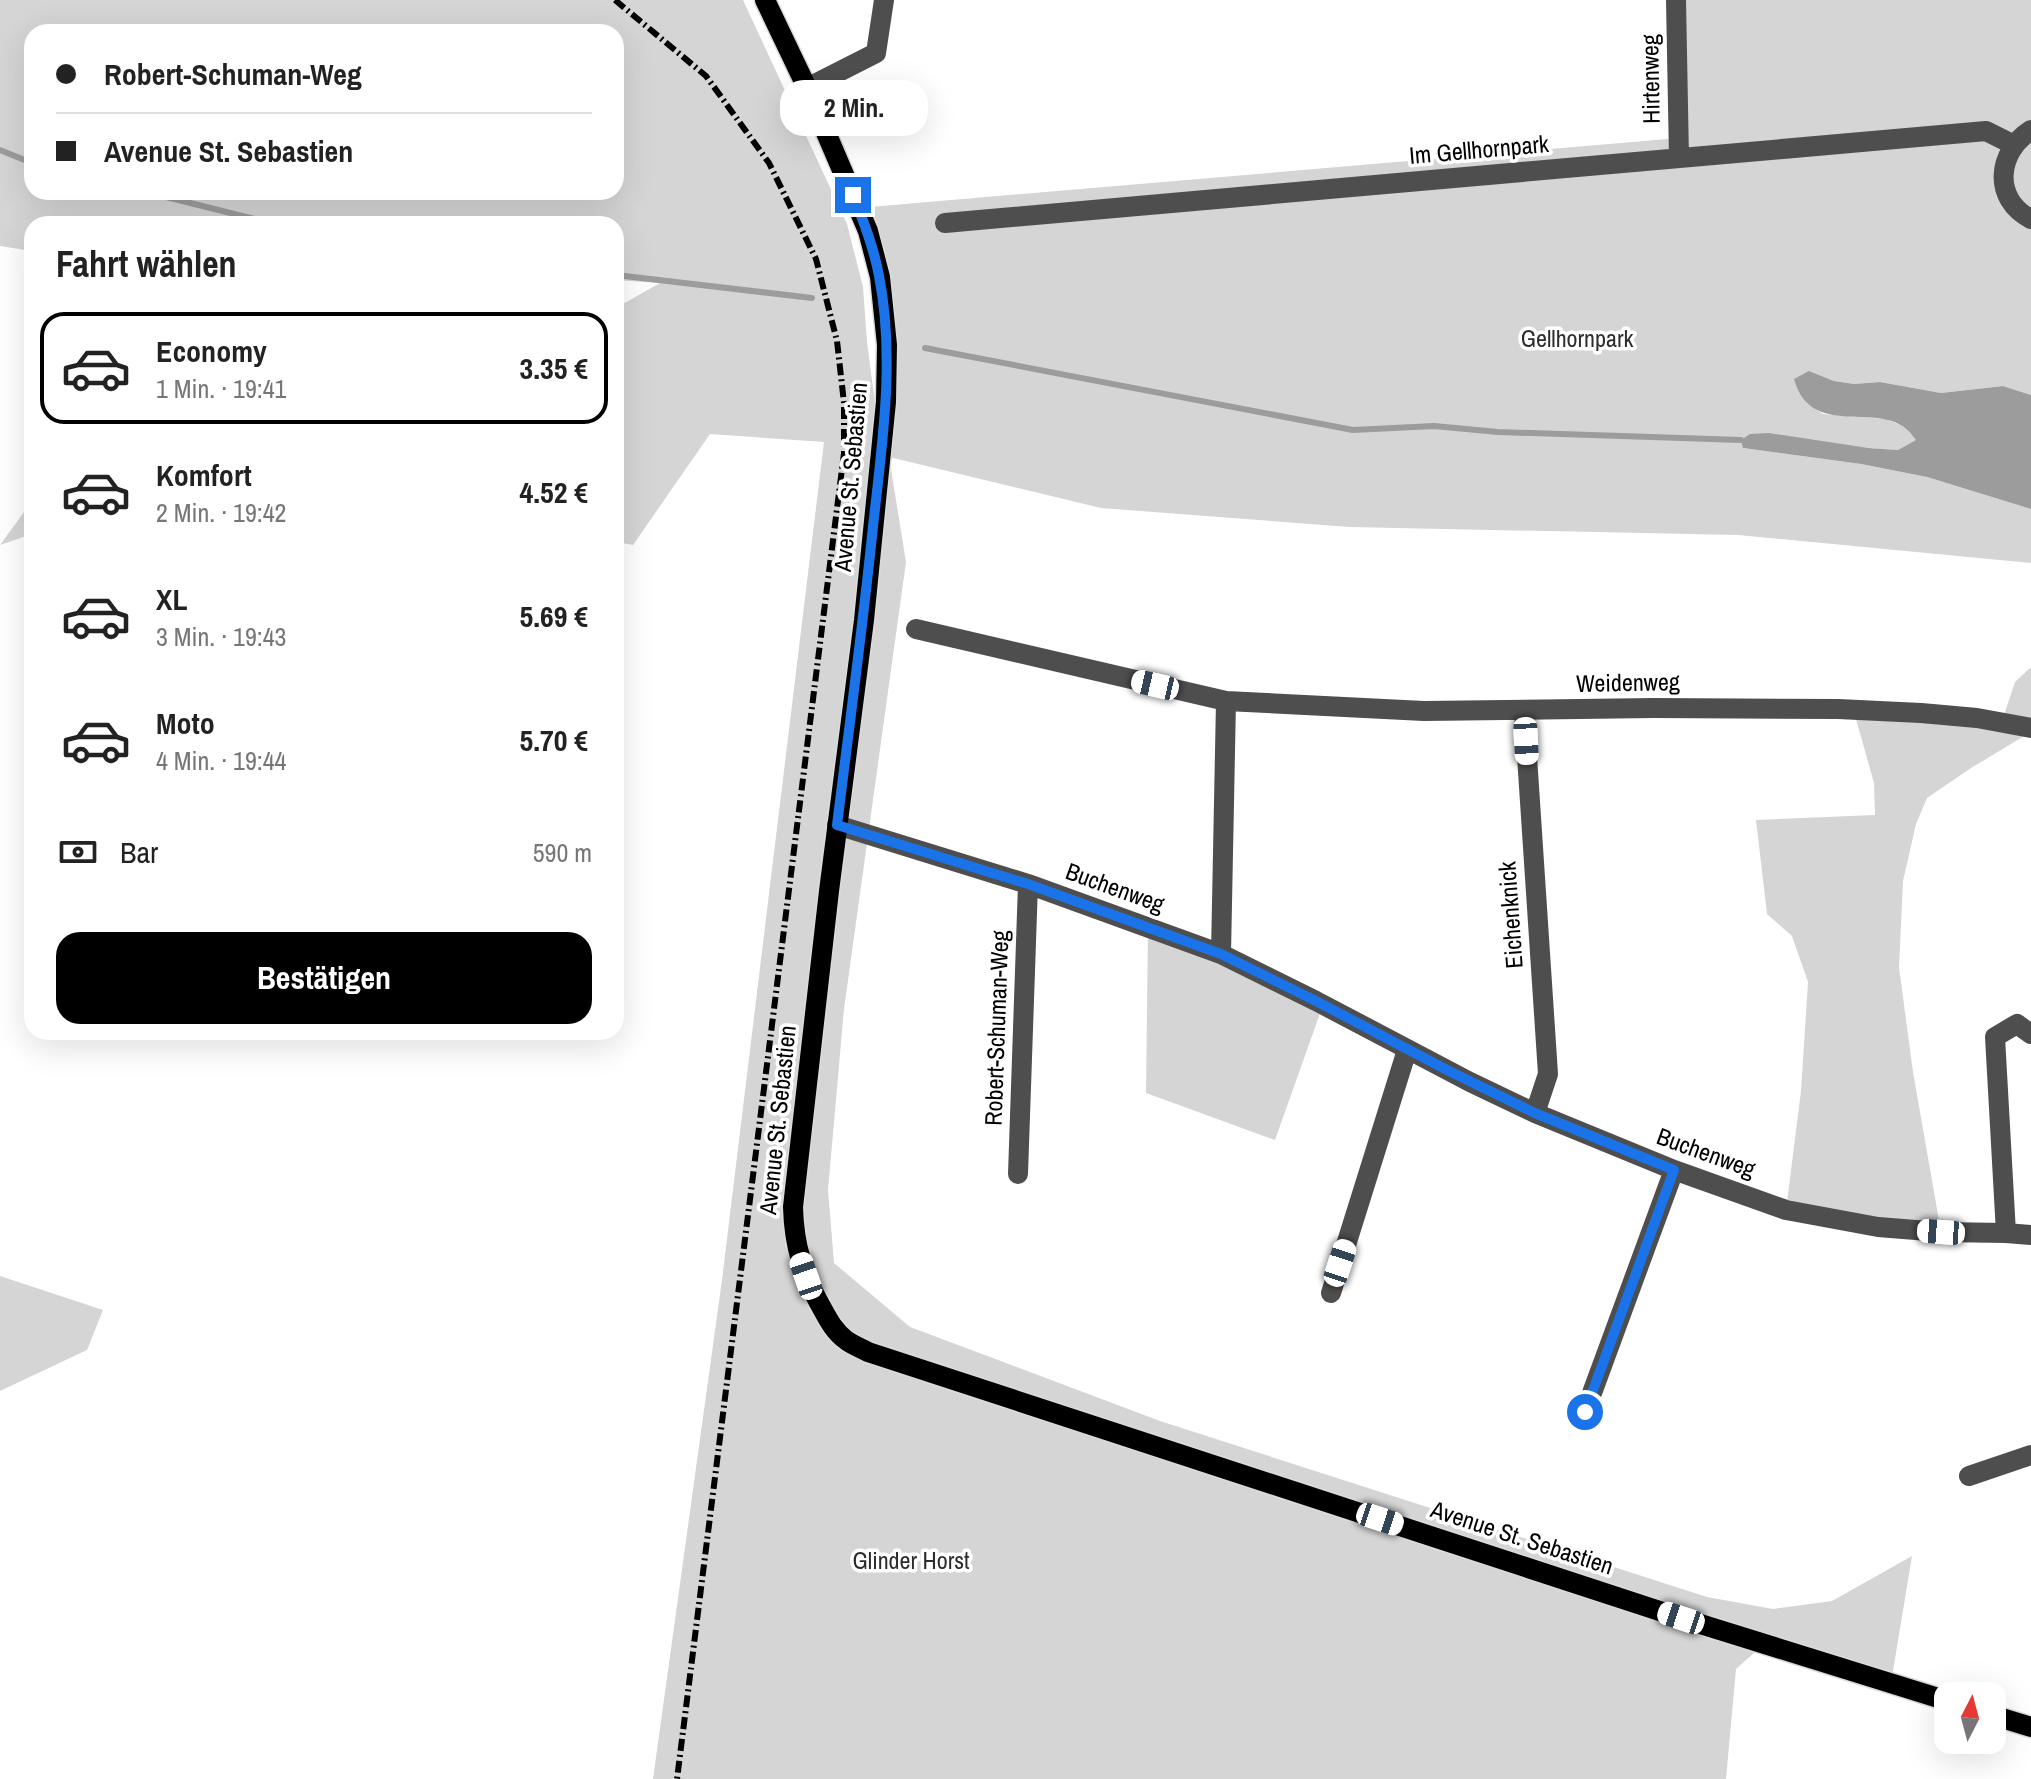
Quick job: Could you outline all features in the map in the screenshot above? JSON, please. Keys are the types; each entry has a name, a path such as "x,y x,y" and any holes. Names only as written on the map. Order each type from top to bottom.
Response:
{"main road":[{"name":"Avenue St. Sebastien","path":"765,0 807,88 868,231 880,277 887,345 886,402 864,620 793,1207 794,1233 806,1276 833,1327 845,1339 868,1352 1681,1618 1934,1697"},
{"path":"2006,1719 2031,1727"}],"street":[{"path":"807,88 876,53 884,0"},
{"name":"Hirtenweg","path":"1676,0 1679,158"},
{"path":"2031,130 2019,138 2009,151 2004,168 2004,185 2011,201 2031,219"},
{"name":"Im Gellhornpark","path":"945,223 1986,131 2014,145"},
{"name":"Weidenweg","path":"916,629 1226,701 1424,711 1838,709 1977,718 2031,728"},
{"path":"1221,954 1226,701"},
{"name":"Eichenknick","path":"1524,711 1548,1074 1535,1113"},
{"name":"Buchenweg","path":"837,825 1028,884 1221,954 1535,1113 1674,1170 1803,1215 1878,1227 2031,1235"},
{"name":"Robert-Schuman-Weg","path":"1018,1174 1028,884"},
{"path":"2006,1233 1995,1037 2017,1024 2031,1034"},
{"path":"1331,1293 1407,1050"},
{"path":"1585,1412 1674,1170"},
{"path":"1969,1476 2031,1455"}],"green space":[{"path":"0,0 743,0 847,224 863,287 875,403 871,455 893,400 858,208 1679,138 1677,0 2031,0 2031,395 2003,386 1941,393 1880,382 1854,384 1834,381 1809,371 1807,403 1823,414 1885,419 1908,428 1917,440 1898,450 1743,448 1861,464 1927,477 2031,509 2031,563 1738,535 1350,527 1101,508 889,457 906,562 844,1009 828,1190 834,1263 910,1327 1160,1421 1707,1597 1773,1609 1832,1601 1912,1556 1891,1683 1763,1645 1736,1669 1726,1779 653,1779 722,1280 824,442 710,434 633,545 624,543 624,303 660,283 624,281 624,216 24,216 24,250 0,246"},
{"path":"24,512 24,537 0,545"},
{"path":"2031,667 2031,732 1927,798 1916,824 1903,881 1899,967 1913,1072 1941,1232 1786,1210 1801,1091 1808,982 1792,936 1767,914 1756,820 1875,815 1874,783 1852,705 2003,718 2015,682"},
{"path":"1148,927 1323,1005 1275,1140 1146,1093"},
{"path":"0,1276 103,1310 87,1350 0,1391"}],"shaded area":[{"path":"1809,371 1834,381 1854,384 1880,382 1941,393 2003,386 2031,395 2031,509 1927,477 1861,464 1743,448 1741,440 1750,434 1769,433 1898,450 1916,440 1903,427 1888,420 1833,415 1817,410 1803,399 1794,379"}],"waterway":[{"path":"0,150 24,160"},
{"path":"178,200 243,216"},
{"path":"624,276 812,298"},
{"path":"925,348 1353,430 1434,426 1498,432 1741,440"}],"railway":[{"path":"615,0 706,76 769,163 816,259 837,341 844,403 844,453 677,1779"}],"route":[{"path":"853,195 868,231 880,277 887,345 886,402 864,620 837,825 1028,884 1221,954 1535,1113 1674,1170 1585,1412"}],"park label":[{"name":"Gellhornpark","path":"1577,339"},
{"name":"Glinder Horst","path":"911,1561"}]}
